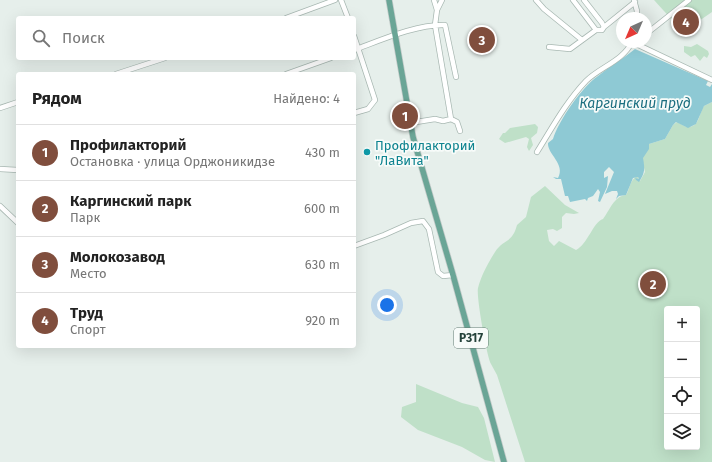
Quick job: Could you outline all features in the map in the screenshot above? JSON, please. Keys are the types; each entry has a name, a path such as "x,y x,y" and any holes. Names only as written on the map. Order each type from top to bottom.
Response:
{"main road":[{"name":"Р317","path":"389,0 410,122 504,462"}],"street":[{"path":"291,16 335,0"},
{"path":"342,0 347,16"},
{"path":"434,0 437,10 436,25 451,119"},
{"path":"437,10 442,0"},
{"path":"536,0 544,9 582,40"},
{"path":"573,0 596,30"},
{"path":"584,0 604,27"},
{"path":"652,29 689,0"},
{"path":"549,47 570,49 596,30 602,30 634,1"},
{"path":"634,1 635,12"},
{"path":"356,112 368,109 375,100 356,49 395,36 436,25 445,25 456,77"},
{"path":"537,152 581,86 592,75 623,54 628,48"},
{"path":"648,48 712,80"},
{"path":"122,72 159,60"},
{"path":"292,72 325,60"},
{"path":"0,108 16,103"},
{"path":"410,122 435,119 443,121 451,119 457,122 460,131"},
{"path":"0,169 16,170"},
{"path":"0,206 16,221"},
{"path":"356,245 384,235 407,224 423,221 429,229 438,272 443,276 453,275"}],"green space":[{"path":"654,0 712,0 712,12 683,32"},
{"path":"697,44 708,51 709,54 707,58 704,56 700,61 695,55 691,57 684,52 684,46 691,47"},
{"path":"712,102 712,462 525,462 497,375 489,359 480,314 478,293 479,283 492,256 501,245 513,235 517,225 526,217 531,197 545,186 565,205 579,213 566,213 562,217 562,228 557,231 553,229 547,230 549,241 554,246 559,241 576,250 584,243 596,224 603,219 615,201 626,195 634,178 637,176 639,179 636,180 640,181 645,172 642,158 649,144 665,139 673,125 677,122 686,127 691,127 698,120 704,106"},
{"path":"535,124 538,127 537,133 531,138 533,145 529,151 527,147 529,139 526,137 505,143 499,139 503,133 510,128"},
{"path":"416,384 462,403 478,407 484,418 495,462 485,460 462,447 418,430 401,417 402,407 416,402"}],"water":[{"name":"Каргинский пруд","path":"635,49 708,81 706,85 710,87 712,84 712,102 704,106 696,124 688,128 676,122 665,139 649,144 649,149 643,158 644,168 642,176 639,182 635,178 639,179 638,177 633,178 626,195 619,196 616,199 618,194 617,191 612,191 605,194 614,172 609,167 604,172 604,178 608,176 607,187 600,202 598,201 600,192 598,189 593,196 588,198 587,201 585,199 570,202 568,196 565,196 561,179 556,179 553,177 558,178 560,168 548,147 548,143 553,139 560,123 585,88 603,72"}],"place":[{"name":"Труд","path":"686,22"},
{"name":"Молокозавод","path":"482,40"},
{"name":"Профилакторий","path":"405,116"},
{"name":"Профилакторий \"ЛаВита\"","path":"367,152"},
{"name":"Каргинский парк","path":"653,284"}]}
